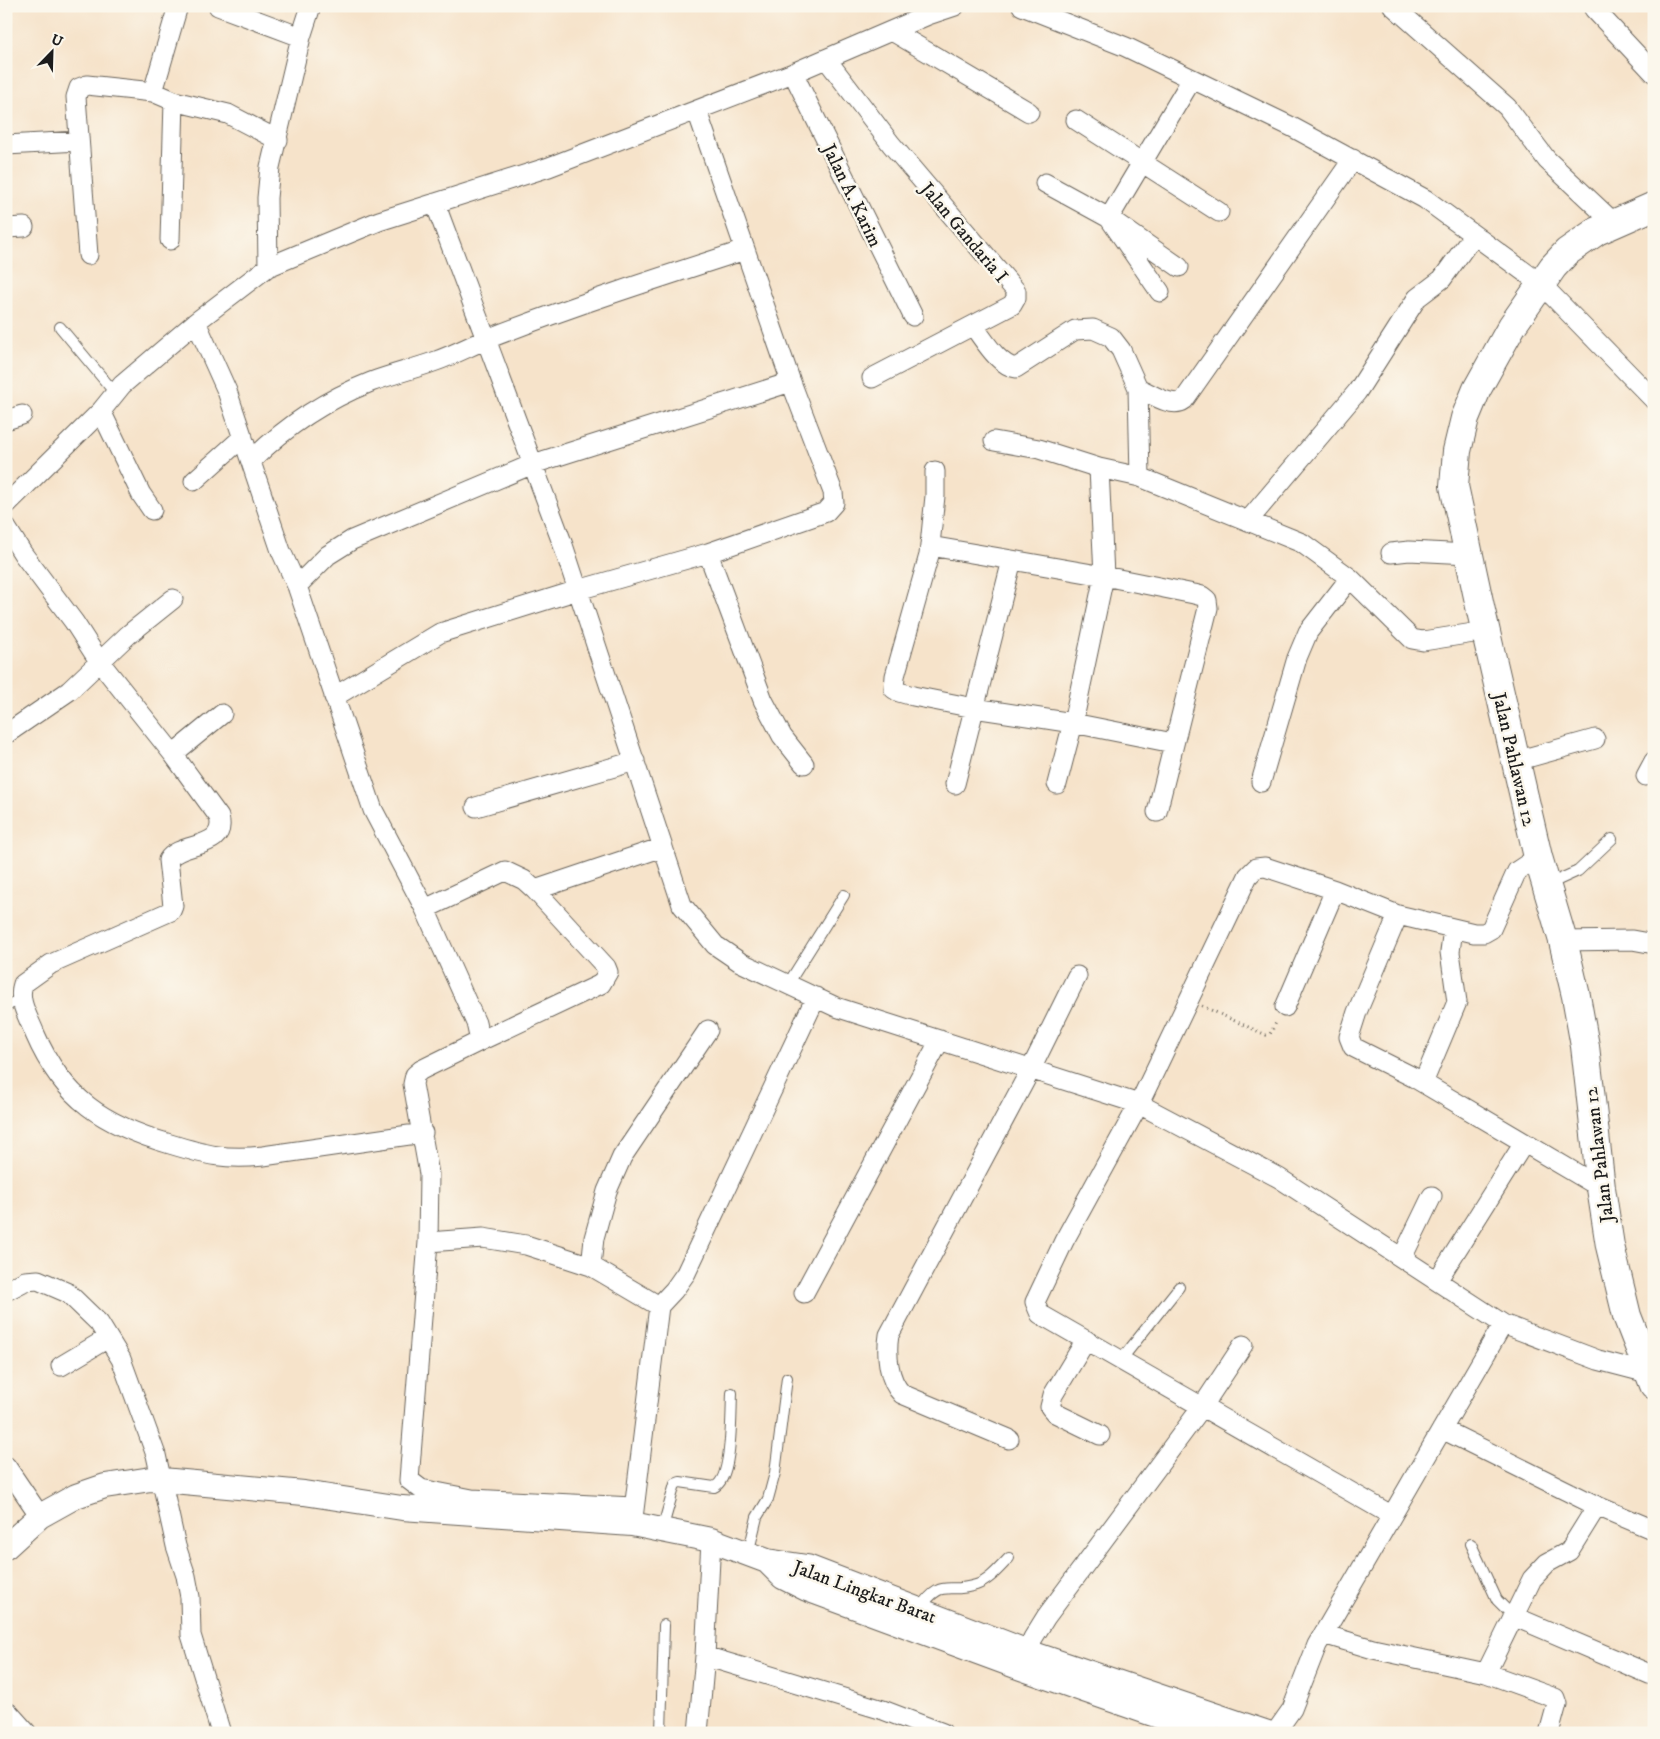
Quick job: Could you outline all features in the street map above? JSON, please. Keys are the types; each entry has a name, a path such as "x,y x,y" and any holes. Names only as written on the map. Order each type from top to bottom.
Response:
{"main road":[{"name":"Jalan Pahlawan 12","path":"1651,1379 1623,1298 1610,1246 1601,1188 1585,1046 1563,941 1538,857 1454,486 1457,451 1465,418 1494,356 1541,284 1567,252 1597,231 1654,206"}],"street":[{"path":"153,92 178,6"},
{"path":"218,6 301,37"},
{"path":"268,267 267,198 270,167 310,6"},
{"path":"6,505 100,411 115,393 196,322 268,267 379,221 549,167 827,60 955,6"},
{"path":"1022,6 1042,10 1126,47 1353,159 1426,200 1541,284 1654,400"},
{"path":"1393,6 1507,107 1547,160 1614,224"},
{"path":"1592,7 1654,73"},
{"path":"892,31 1029,112"},
{"name":"Jalan Gandaria I","path":"827,60 891,144 1016,291 1016,298 1012,305 974,327 872,378"},
{"name":"Jalan A. Karim","path":"794,73 913,316"},
{"path":"1109,218 1192,79"},
{"path":"88,255 76,97 79,88 87,85 153,92 174,101 228,114 278,140"},
{"path":"170,240 174,101"},
{"path":"334,697 440,634 578,590 708,553 826,512 834,503 833,492 791,382 697,110"},
{"path":"1076,120 1219,212"},
{"path":"6,145 79,141"},
{"path":"1138,388 1172,403 1180,403 1184,400 1353,159"},
{"path":"1045,183 1109,218 1179,267"},
{"path":"435,203 487,339 578,590 682,904 697,926 715,945 740,962 836,1007 1139,1104 1279,1178 1503,1324 1651,1379"},
{"path":"1109,218 1160,292"},
{"path":"1248,521 1356,392 1417,298 1442,279 1473,236"},
{"path":"252,460 273,439 323,404 372,382 436,361 487,339 644,282 745,250"},
{"path":"196,322 227,391 252,460 281,551 296,586 374,810 425,909 476,1023 480,1041"},
{"path":"974,327 1002,362 1009,367 1016,368 1075,330 1084,328 1103,332 1117,343 1138,388 1140,477"},
{"path":"296,586 328,555 352,540 533,464 791,382"},
{"path":"100,411 141,494 152,510"},
{"path":"194,481 243,437"},
{"path":"994,441 1039,449 1099,468 1140,477 1302,543 1350,578 1412,639 1423,641 1486,631"},
{"path":"1057,784 1074,724 1104,576 1099,468"},
{"path":"935,471 935,496 930,546 894,688 906,694 974,708 1074,724 1173,743"},
{"path":"6,527 23,554 74,622 99,661 173,754 219,817 221,823 214,838 209,842 179,851 168,860 172,910 51,964 23,984 14,1002 60,1080 78,1099 106,1119 153,1139 212,1157 237,1159 423,1133"},
{"path":"930,546 1104,576 1202,596 1207,600 1208,608 1157,812"},
{"path":"1391,553 1409,551 1468,554"},
{"path":"708,553 763,700 782,736 804,764"},
{"path":"955,784 1012,560"},
{"path":"1261,782 1297,658 1308,632 1350,578"},
{"path":"6,734 69,691 99,661 173,599"},
{"path":"173,754 222,714"},
{"path":"1516,761 1595,739"},
{"path":"476,807 635,761"},
{"path":"535,890 663,847"},
{"path":"1391,1515 1040,1314 1035,1302 1060,1249 1139,1104 1248,876 1256,868 1264,867 1335,890 1398,915 1474,933 1484,933 1491,929 1517,871 1538,857"},
{"path":"425,909 505,871 524,880 535,890 606,967 608,972 602,984 480,1041 421,1070 415,1075 413,1084 429,1174 428,1242 409,1480 421,1489 472,1499 633,1515 662,1530 711,1540 758,1558"},
{"path":"1285,1007 1335,890"},
{"path":"1398,915 1358,1012 1350,1040 1356,1049 1423,1083 1601,1188"},
{"path":"1423,1083 1457,1002 1450,952 1453,928"},
{"path":"1563,941 1632,940 1654,944"},
{"path":"1010,1439 902,1394 897,1389 892,1376 887,1348 889,1335 1031,1069 1077,976"},
{"path":"633,1515 659,1306 686,1273 816,998"},
{"path":"591,1266 594,1238 607,1191 622,1156 708,1030"},
{"path":"804,1293 940,1040"},
{"path":"1437,1281 1524,1143"},
{"path":"1402,1258 1432,1196"},
{"path":"428,1242 483,1238 526,1245 591,1266 659,1306"},
{"path":"6,1291 25,1282 38,1280 57,1286 68,1293 99,1323 121,1360 143,1415 162,1480 176,1546 186,1576 190,1597 191,1635 221,1733"},
{"path":"1275,1733 1292,1709 1323,1634 1503,1324"},
{"path":"61,1366 108,1338"},
{"path":"1086,1340 1053,1395 1050,1407 1055,1413 1100,1435"},
{"path":"1024,1660 1036,1632 1063,1593 1202,1407 1243,1345"},
{"path":"1442,1429 1597,1506 1654,1530"},
{"path":"6,1466 40,1516"},
{"path":"6,1547 40,1516 76,1496 105,1486 151,1479 304,1493 402,1508 633,1515"},
{"path":"1486,1673 1513,1616 1538,1571 1568,1551 1597,1506"},
{"path":"698,1733 705,1656 711,1540"},
{"name":"Jalan Lingkar Barat","path":"758,1558 807,1567 919,1610 1024,1660 1207,1733"},
{"name":"Jalan Lingkar Barat","path":"758,1558 783,1578 807,1590 1024,1660 1268,1733"},
{"path":"1513,1616 1654,1676"},
{"path":"1323,1634 1373,1648 1486,1673 1556,1700 1557,1704 1549,1733"},
{"path":"705,1656 883,1710 943,1733"},
{"path":"1291,1733 1292,1709"},
{"path":"9,1713 27,1733"}],"lane":[{"path":"60,327 115,393"},
{"path":"1546,885 1578,871 1612,839"},
{"path":"788,984 844,895"},
{"path":"1121,1360 1179,1286"},
{"path":"758,1558 757,1517 768,1499 775,1473 787,1378"},
{"path":"662,1530 674,1484 680,1482 714,1487 723,1479 728,1464 732,1392"},
{"path":"1471,1544 1497,1600 1513,1616"},
{"path":"919,1610 929,1595 937,1589 944,1587 963,1589 978,1585 1009,1558"},
{"path":"661,1733 664,1625"}],"path":[{"path":"1190,1000 1266,1035 1270,1034 1285,1007"}]}
